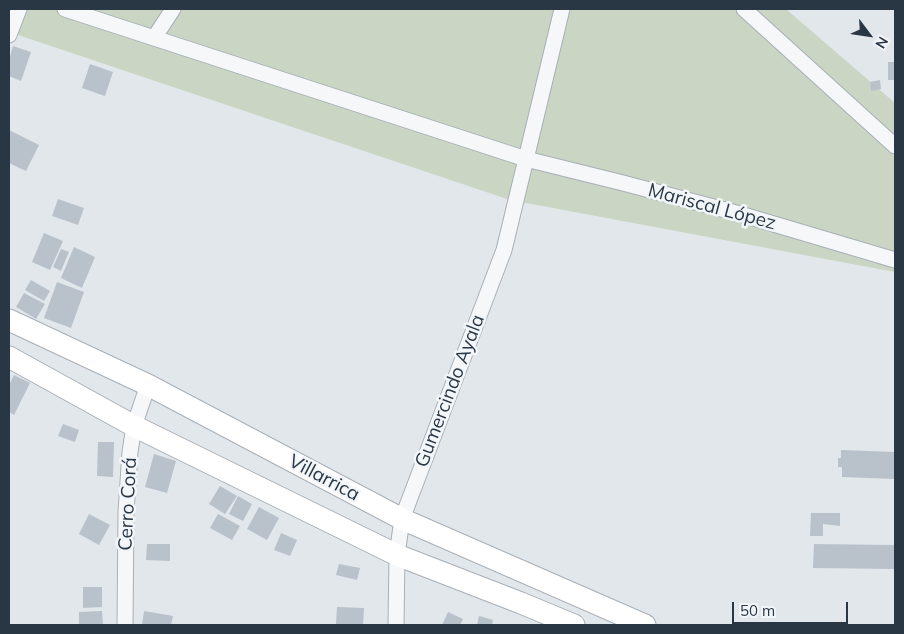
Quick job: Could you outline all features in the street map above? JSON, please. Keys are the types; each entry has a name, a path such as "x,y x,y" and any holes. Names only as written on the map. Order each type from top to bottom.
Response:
{"street":[{"path":"9,35 19,9"},
{"name":"Mariscal López","path":"65,9 526,159 740,214 895,260"},
{"path":"154,38 173,9"},
{"name":"Gumercindo Ayala","path":"396,625 397,555 402,519 504,250 562,9"},
{"path":"744,9 895,146"},
{"name":"Villarrica","path":"9,320 148,385 402,519 645,625"},
{"name":"Villarrica","path":"9,357 134,426 397,555 574,625"},
{"name":"Cerro Corá","path":"125,625 126,512 130,452 134,426 148,385"}],"green space":[{"path":"9,9 786,9 895,103 895,272 510,200 9,32"}],"building":[{"path":"13,46 31,52 21,81 9,76 9,60"},
{"path":"888,62 895,62 895,80 888,80"},
{"path":"90,64 113,72 105,96 82,88"},
{"path":"880,80 881,89 871,91 870,82"},
{"path":"9,130 39,145 26,171 9,163"},
{"path":"58,199 84,208 78,225 52,216"},
{"path":"44,233 63,241 50,270 32,262"},
{"path":"74,247 95,257 82,288 61,278"},
{"path":"61,249 69,252 61,271 53,267"},
{"path":"31,280 50,291 44,301 25,290"},
{"path":"57,282 84,292 71,328 44,318"},
{"path":"24,293 45,304 36,319 16,307"},
{"path":"14,375 30,383 14,415 9,412 9,385"},
{"path":"63,424 79,430 75,442 58,436"},
{"path":"98,442 114,442 113,477 97,476"},
{"path":"841,450 895,452 895,479 842,477 842,467 838,467 838,458 841,458"},
{"path":"154,454 176,461 167,493 145,487"},
{"path":"220,486 237,496 225,514 209,504"},
{"path":"238,496 252,504 243,521 229,514"},
{"path":"259,507 279,518 267,540 247,529"},
{"path":"811,513 840,513 840,526 823,524 823,536 810,536"},
{"path":"89,514 110,525 99,545 79,534"},
{"path":"218,514 240,526 232,540 210,528"},
{"path":"281,533 297,540 290,556 274,550"},
{"path":"147,544 170,544 170,561 146,560"},
{"path":"814,544 895,545 895,569 813,568"},
{"path":"339,564 360,568 357,580 336,575"},
{"path":"83,587 102,587 102,607 83,608"},
{"path":"337,607 364,608 363,625 336,624"},
{"path":"102,611 103,625 79,625 79,612"},
{"path":"144,611 173,616 171,625 142,625"},
{"path":"448,612 463,619 460,625 442,625"},
{"path":"479,616 493,620 492,625 477,625"}]}
